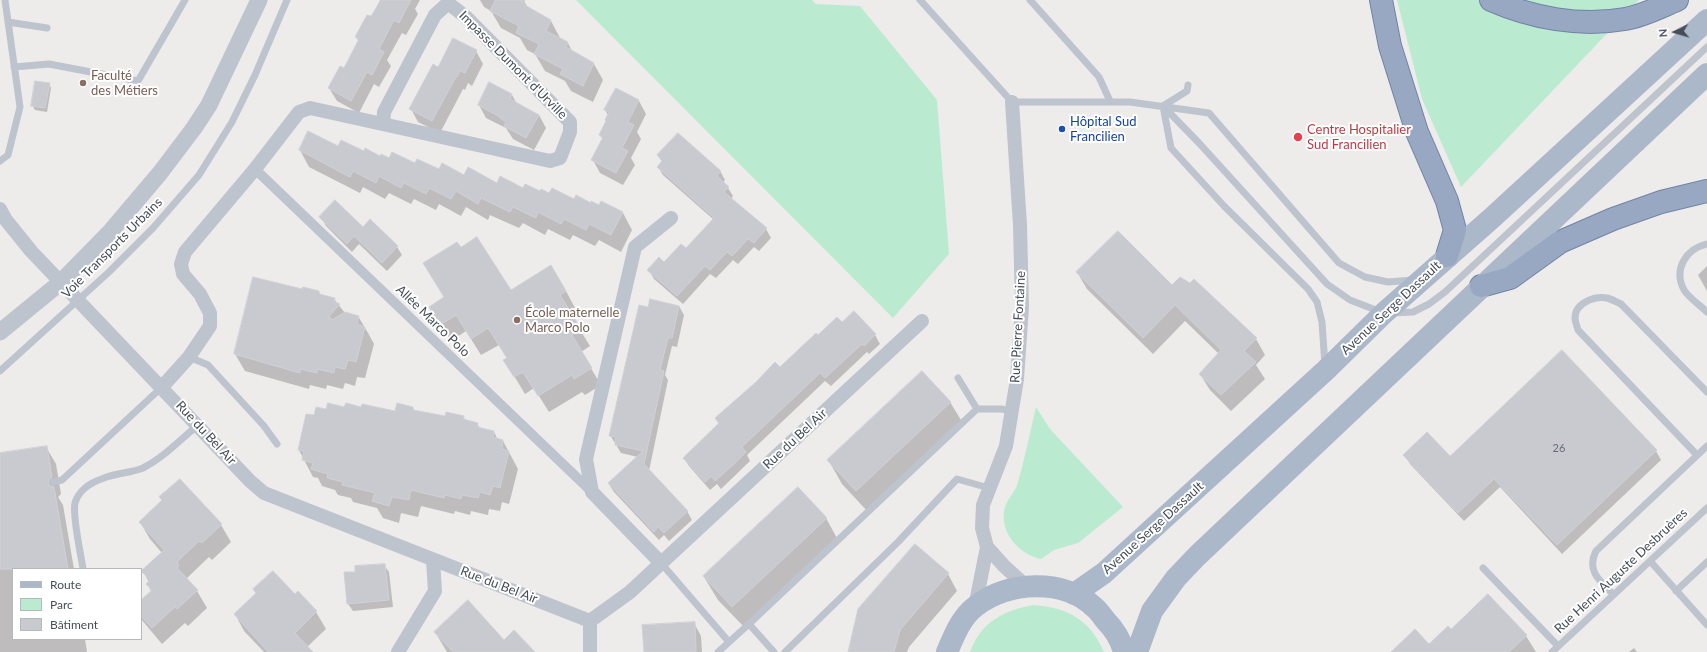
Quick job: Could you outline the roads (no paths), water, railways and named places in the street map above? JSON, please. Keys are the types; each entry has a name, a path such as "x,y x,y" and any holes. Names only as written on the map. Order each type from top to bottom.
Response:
{"highway":[{"path":"1381,0 1390,46 1417,132 1447,202 1455,230 1447,256"},
{"path":"1491,0 1523,13 1552,19 1597,22 1625,19 1644,14 1677,0"},
{"path":"1481,286 1510,278 1560,242 1613,219 1661,202 1707,191"}],"main road":[{"name":"Avenue Serge Dassault","path":"1074,594 1104,573 1326,370 1384,313 1493,217 1707,20"},
{"path":"1137,652 1152,611 1176,578 1197,556 1707,74"},
{"path":"947,652 957,629 975,606 998,593 1026,586 1049,587 1074,594 1094,606 1113,629 1124,652"}],"street":[{"path":"0,332 62,282 110,232 160,174 209,105 259,0"},
{"name":"Impasse Dumont d'Urville","path":"162,387 189,358 210,326 210,313 200,294 183,274 181,264 185,252 255,169 299,112 310,108 550,162 560,158 570,132 570,122 466,17 448,3 436,15 384,112 383,124"},
{"name":"Rue Pierre Fontaine","path":"975,606 986,547 982,528 983,505 1006,446 1017,379 1022,306 1020,225 1012,102"},
{"name":"Allée Marco Polo","path":"255,169 592,492"},
{"name":"Rue du Bel Air","path":"0,209 10,225 62,282 250,481 264,493 590,621 630,592 922,321"},
{"path":"661,563 592,492 586,459 635,247 671,218"},
{"path":"986,547 1026,586"},
{"path":"398,652 435,591 433,560"},
{"path":"590,621 590,652"}],"lane":[{"path":"0,160 8,156 20,107 5,0"},
{"path":"14,67 49,64 138,81 185,0"},
{"name":"Voie Transports Urbains","path":"0,371 109,272 153,228 199,175 232,122 255,75 287,0"},
{"path":"920,0 1012,102 1110,102 1163,106 1209,113 1339,263 1365,278 1388,282 1422,280"},
{"path":"1030,0 1099,77 1110,102"},
{"path":"8,22 47,28"},
{"path":"1163,106 1199,143 1327,284 1350,300 1384,313 1413,312 1429,304 1445,292 1707,47"},
{"path":"1163,106 1187,91 1188,85"},
{"path":"1163,106 1171,148 1224,206 1308,288 1317,302 1322,322 1326,370"},
{"path":"1707,244 1698,246 1684,257 1680,268 1680,276 1684,290 1707,312"},
{"path":"1698,455 1578,330 1575,316 1579,308 1585,302 1594,299 1607,298 1621,304 1707,392"},
{"path":"189,358 208,365 264,426 277,444"},
{"path":"958,378 977,409"},
{"path":"53,482 62,480 162,387"},
{"path":"718,652 750,624 977,409 1012,412"},
{"path":"83,568 75,514 75,503 80,492 90,484 105,477 141,468 151,463 198,425"},
{"path":"1613,594 1593,571 1592,559 1596,551 1707,446"},
{"path":"785,652 898,542 957,480 989,488"},
{"name":"Rue Henri Auguste Desbruères","path":"1552,652 1707,508"},
{"path":"1650,561 1707,625"},
{"path":"1676,591 1707,562"},
{"path":"661,563 729,642"},
{"path":"1484,568 1558,646"},
{"path":"750,624 774,652"}],"place":[{"name":"Faculté des Métiers","path":"83,83"},
{"name":"Hôpital Sud Francilien","path":"1062,129"},
{"name":"Centre Hospitalier Sud Francilien","path":"1298,137"},
{"name":"École maternelle Marco Polo","path":"517,320"}]}
